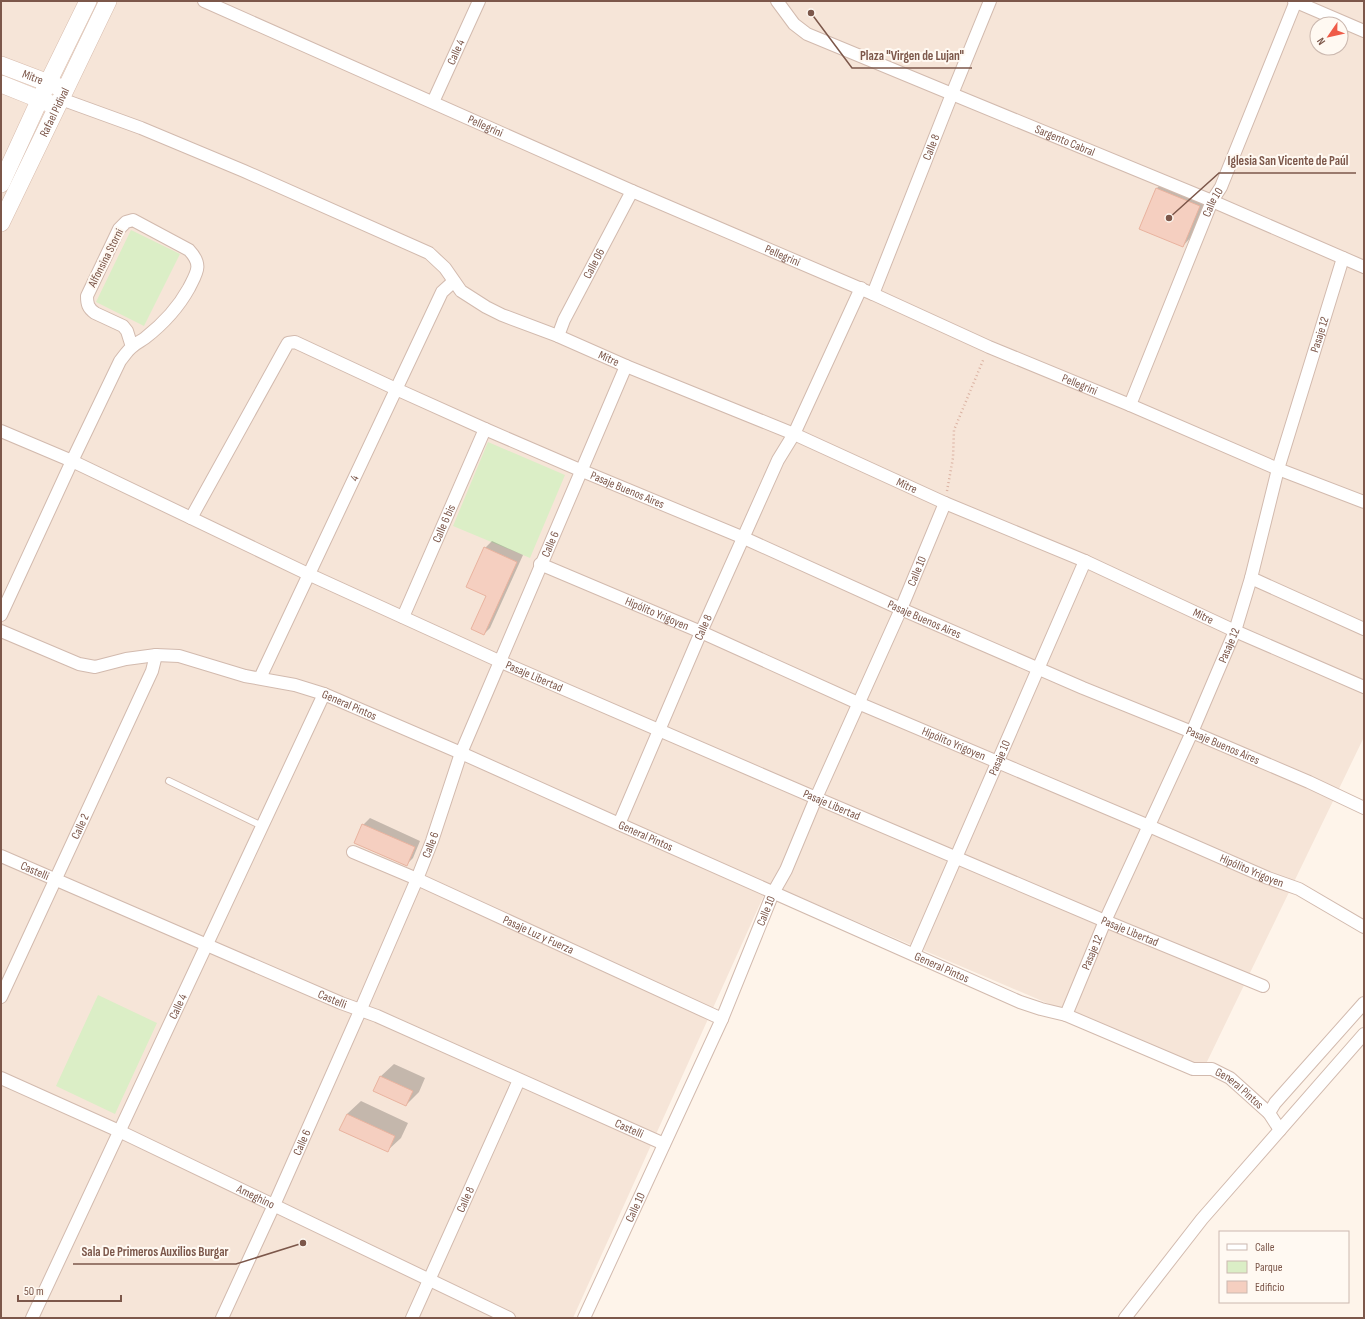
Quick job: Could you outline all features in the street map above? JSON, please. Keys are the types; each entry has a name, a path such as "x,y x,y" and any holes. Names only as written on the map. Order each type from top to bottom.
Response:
{"street":[{"name":"Rafael Pidival","path":"1,184 40,99 88,1"},
{"name":"Rafael Pidival","path":"1,223 108,1"},
{"name":"Pellegrini","path":"204,1 632,191 861,288 989,347 1130,404 1278,469 1364,502"},
{"name":"Calle 4","path":"433,102 479,1"},
{"name":"Sargento Cabral","path":"777,1 794,24 807,34 1212,201 1364,267"},
{"name":"Calle 8","path":"874,294 990,1"},
{"path":"1295,1 1364,31"},
{"name":"Calle 10","path":"1130,404 1212,201 1221,186 1295,1"},
{"name":"Mitre","path":"1,65 48,84 61,98"},
{"name":"Mitre","path":"1,84 40,99 61,98 193,149 428,253 444,268 461,291 467,296 502,315 558,336 626,366 794,434 945,503 1085,561 1235,631 1364,687"},
{"name":"Calle 06","path":"558,336 564,320 632,191"},
{"name":"Alfonsina Storni","path":"1,615 120,361 132,347 164,322 180,303 198,272 198,263 189,250 133,220 126,222 118,228 87,296 87,305 91,310 123,326 127,331 132,347"},
{"name":"Pasaje 12","path":"1066,1015 1105,921 1192,732 1235,631 1278,469 1343,258"},
{"name":"4","path":"260,678 442,292 453,282"},
{"name":"Calle 8","path":"619,824 658,730 778,460 794,434 861,288"},
{"name":"Pasaje Buenos Aires","path":"191,518 288,343 295,342 485,429 744,538 900,609 1083,688 1192,732 1309,782 1364,808"},
{"name":"Calle 6","path":"222,1318 274,1205 417,879 432,841 461,753 580,470 626,366"},
{"name":"Calle 6 bis","path":"403,617 485,429"},
{"name":"Pasaje Libertad","path":"1,431 72,461 308,574 499,661 956,858 1263,986"},
{"name":"Calle 10","path":"584,1318 722,1019 773,893 786,870 945,503"},
{"name":"Pasaje 10","path":"914,954 1085,561"},
{"name":"Hipólito Yrigoyen","path":"540,564 701,632 858,703 1268,878 1298,889 1364,927"},
{"path":"1250,578 1364,629"},
{"name":"General Pintos","path":"1,631 79,664 95,667 126,659 156,655 179,656 245,676 295,685 324,694 461,753 1020,1002 1066,1015 1193,1069 1212,1069 1230,1078 1269,1113 1280,1130"},
{"name":"Calle 2","path":"1,997 152,672 156,655"},
{"name":"Calle 4","path":"32,1318 324,694"},
{"name":"Pasaje Luz y Fuerza","path":"353,852 417,879 722,1019"},
{"name":"Castelli","path":"1,856 341,1003 377,1016 664,1144"},
{"path":"1269,1113 1275,1103 1364,1003"},
{"path":"1125,1318 1202,1219 1364,1034"},
{"name":"Ameghino","path":"1,1078 120,1131 509,1318"},
{"name":"Calle 8","path":"412,1318 519,1080"}],"lane":[{"path":"169,781 262,826"}],"path":[{"path":"945,503 953,458 954,430 989,347"}],"shaded area":[{"path":"1,1 1364,1 1364,737 1203,1070 769,884 573,1318 1,1318"}],"green space":[{"path":"131,230 180,254 144,326 96,302"},
{"path":"488,442 565,475 530,558 453,526"},
{"path":"98,995 157,1023 115,1114 56,1086"}],"building":[{"path":"1156,188 1200,206 1183,247 1139,229"},
{"path":"484,547 517,562 484,635 471,629 486,596 466,587"},
{"path":"362,824 415,847 407,866 354,843"},
{"path":"380,1076 413,1091 406,1106 373,1091"},
{"path":"347,1114 395,1136 388,1152 339,1130"}],"place":[{"name":"Plaza \"Virgen de Lujan\"","path":"811,13"},
{"name":"Iglesia San Vicente de Paúl","path":"1169,218"},
{"name":"Sala De Primeros Auxilios Burgar","path":"303,1243"}]}
